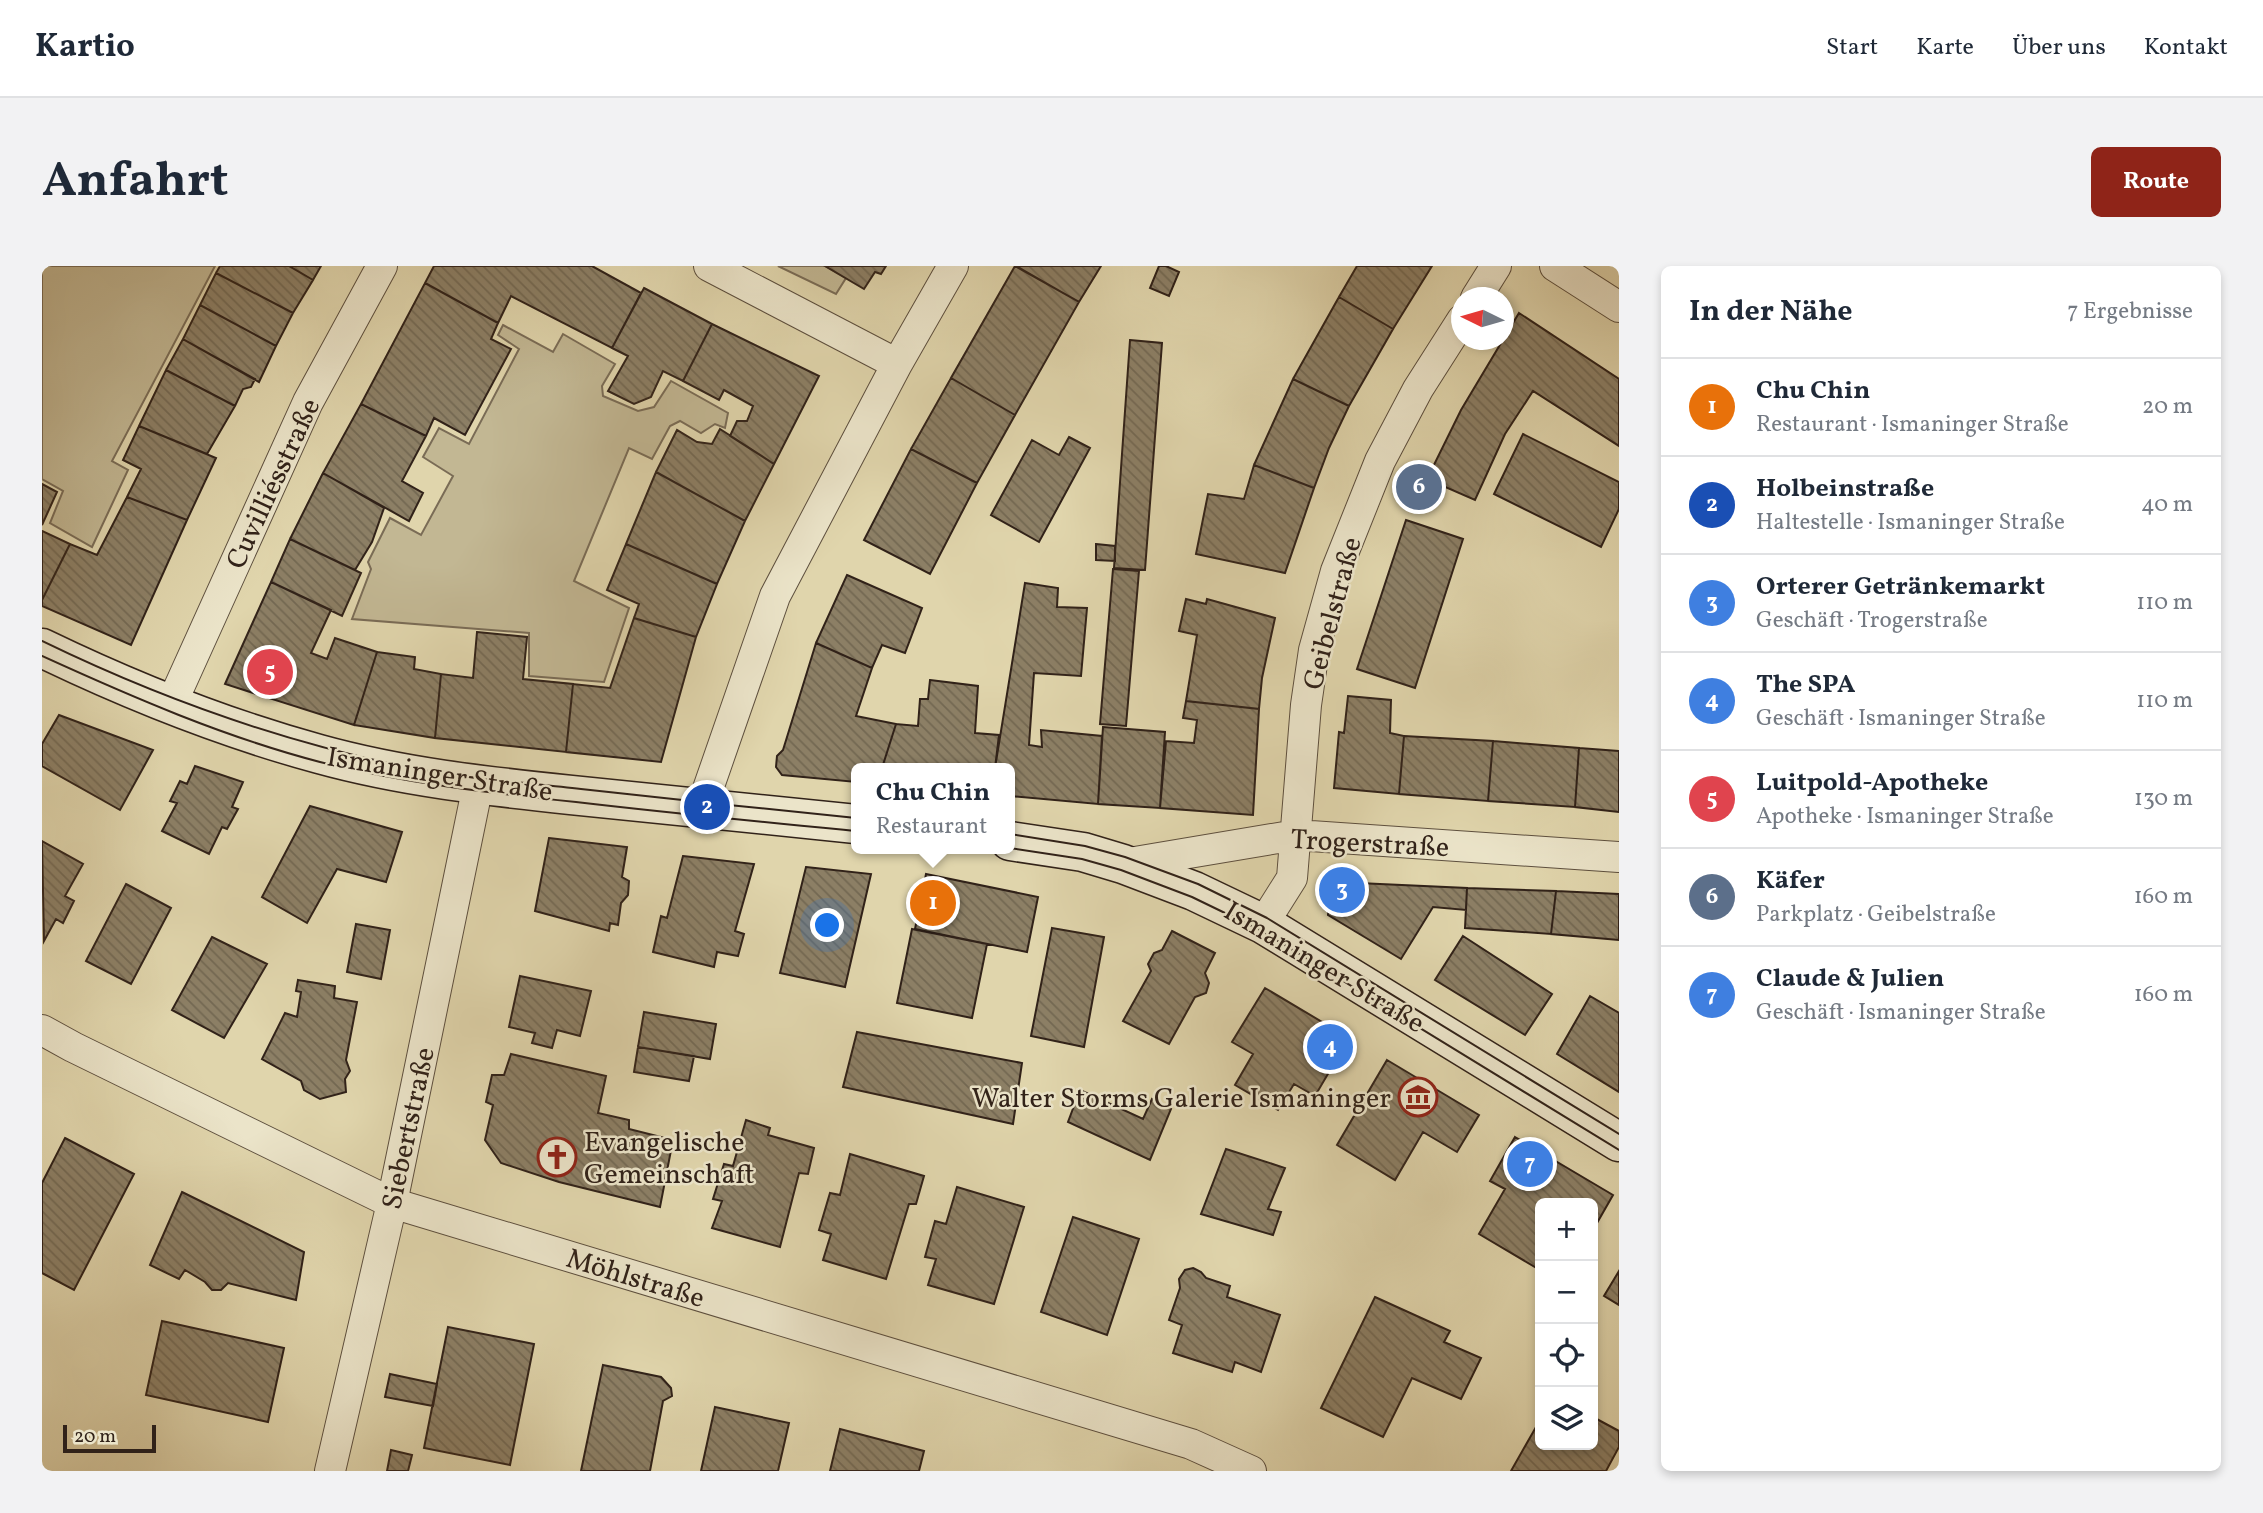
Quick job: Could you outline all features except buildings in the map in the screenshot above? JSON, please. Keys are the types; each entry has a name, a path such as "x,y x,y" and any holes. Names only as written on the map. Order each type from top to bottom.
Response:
{"street":[{"name":"Cuvilliésstraße","path":"171,705 308,402 382,266"},
{"path":"709,266 897,364"},
{"path":"701,809 775,596 897,364 953,266"},
{"path":"1483,287 1496,266"},
{"path":"1555,266 1619,307"},
{"name":"Geibelstraße","path":"1263,924 1292,878 1306,705 1314,650 1336,571 1380,461 1418,389 1451,336"},
{"name":"Ismaninger Straße","path":"42,648 171,705 320,754 398,772 478,785 851,824"},
{"name":"Siebertstraße","path":"330,1471 392,1203 478,785"},
{"name":"Trogerstraße","path":"1123,864 1296,835 1619,857"},
{"name":"Ismaninger Straße","path":"1015,842 1083,852 1123,864 1194,891 1263,924 1619,1142"},
{"name":"Möhlstraße","path":"42,1030 392,1203 1191,1444 1251,1471"}],"shaded area":[{"path":"42,266 215,266 112,461 128,470 92,547 50,523 63,491 42,479"},
{"path":"778,266 825,266 846,278 836,294"},
{"path":"503,325 553,352 563,334 615,364 602,386 603,396 638,411 654,407 671,381 728,413 725,428 715,424 701,433 680,421 670,426 652,459 629,448 574,581 629,608 604,682 529,676 529,633 352,619 371,569 368,562 390,518 421,535 453,476 423,457 439,428 469,444 519,349 498,335"}],"tram line":[{"path":"42,641 128,680 216,714 306,742 397,765 489,779 851,817"},
{"path":"42,656 144,701 249,741 352,769 415,782 512,795 851,831"},
{"path":"1015,835 1085,846 1125,857 1198,884 1267,918 1619,1134"},
{"path":"1015,849 1082,859 1121,870 1192,897 1260,930 1619,1150"}],"place":[{"name":"Käfer","path":"1419,487"},
{"name":"Luitpold-Apotheke","path":"270,672"},
{"name":"Holbeinstraße","path":"707,807"},
{"name":"Orterer Getränkemarkt","path":"1342,890"},
{"name":"Chu Chin","path":"933,903"},
{"name":"The SPA","path":"1330,1047"},
{"name":"Walter Storms Galerie Ismaninger","path":"1418,1097"},
{"name":"Evangelische Gemeinschaft","path":"557,1157"},
{"name":"Claude & Julien","path":"1530,1164"}]}
